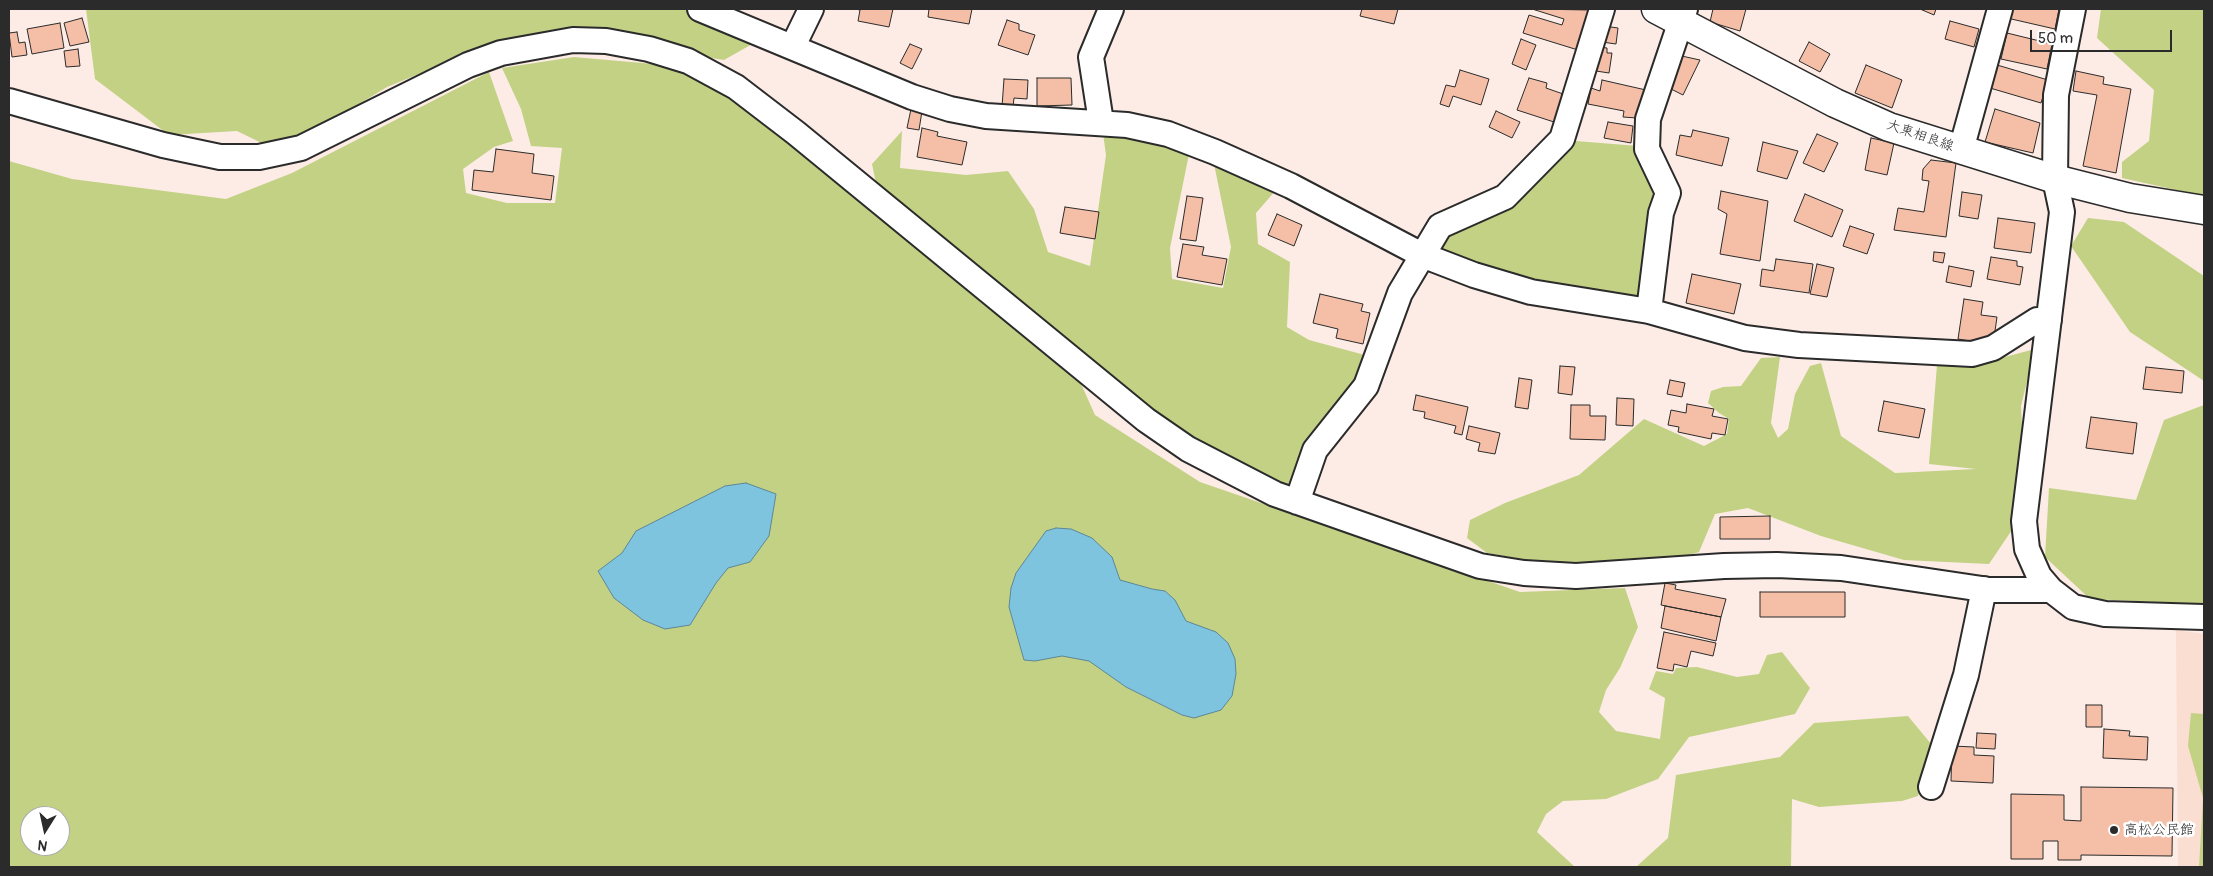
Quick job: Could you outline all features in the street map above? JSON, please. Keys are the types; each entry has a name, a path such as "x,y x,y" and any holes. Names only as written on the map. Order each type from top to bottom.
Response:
{"main road":[{"name":"大東相良線","path":"1673,13 1835,103 1889,127 2055,179 2130,198 2204,210"}],"street":[{"path":"700,9 912,96 950,109 986,116 1101,122 1127,125 1168,134 1215,152 1291,186 1422,255 1474,275 1530,292 1649,311 1745,338 1799,345 1972,354 1993,348 2037,320 2049,320"},
{"path":"793,46 811,9"},
{"path":"1101,122 1091,57 1111,9"},
{"path":"1297,502 1315,450 1366,386 1400,292 1440,226 1505,197 1562,139 1602,9"},
{"path":"1961,150 2000,9"},
{"path":"2073,9 2056,95 2055,179 2062,212 2024,521 2027,549 2039,576 2051,590 2073,607 2105,614 2204,617"},
{"path":"1649,311 1661,214 1668,193 1647,149 1648,118 1673,13"},
{"path":"9,101 163,145 220,157 259,157 301,148 468,65 501,54 573,40 606,41 649,48 688,61 736,87 796,132 1139,414 1174,439 1228,471 1275,494 1480,566 1524,573 1576,576 1724,566 1786,565 1841,568 1984,589 2051,590"},
{"path":"1931,787 1966,675 1984,589"}],"shaded area":[{"path":"2176,630 2204,634 2204,867 2178,867"}],"green space":[{"path":"86,9 698,9 754,43 724,60 613,42 502,40 387,87 280,152 237,131 169,135 95,79"},
{"path":"2101,9 2204,9 2204,196 2122,178 2122,162 2149,141 2154,90 2097,38"},
{"path":"574,57 676,66 745,101 877,188 872,164 902,131 900,168 966,175 1008,171 1034,209 1048,252 1090,266 1106,155 1102,126 1151,139 1189,154 1170,248 1172,279 1223,288 1231,247 1213,159 1276,190 1256,213 1258,244 1290,262 1287,327 1309,340 1376,358 1295,498 1171,432 1069,357 1095,415 1200,482 1520,592 1625,588 1638,627 1620,668 1606,690 1599,712 1616,731 1660,739 1665,698 1649,689 1656,671 1673,674 1676,668 1697,667 1737,677 1759,674 1767,655 1782,652 1810,688 1795,714 1689,737 1658,779 1606,799 1563,801 1546,814 1537,832 1575,867 9,867 9,161 72,179 226,199 292,173 489,72 513,141 494,147 463,169 466,193 507,203 555,203 562,148 531,146 521,109 502,68"},
{"path":"1576,141 1638,146 1659,207 1649,311 1534,288 1436,253 1451,230 1501,214 1553,168"},
{"path":"2088,218 2124,222 2204,276 2204,381 2130,332 2071,246"},
{"path":"2035,349 2021,406 2023,443 2018,521 1989,564 1904,560 1821,536 1748,508 1715,514 1699,552 1670,561 1610,566 1533,561 1487,553 1467,538 1470,520 1505,503 1579,475 1644,419 1704,446 1727,434 1729,419 1708,403 1711,391 1723,387 1741,386 1761,358 1780,357 1771,423 1778,438 1788,429 1795,394 1810,366 1821,363 1841,436 1895,473 1976,469 1929,464 1937,365 1986,362"},
{"path":"2204,405 2204,604 2090,599 2045,557 2049,488 2136,500 2164,420"},
{"path":"2191,713 2204,714 2204,867 2199,867 2203,798 2188,746"},
{"path":"1908,716 1932,745 1918,796 1902,801 1819,807 1792,799 1791,867 1636,867 1668,838 1676,775 1780,757 1814,723"}],"water":[{"path":"746,483 776,494 769,536 750,562 728,568 716,583 690,625 665,629 643,620 614,598 598,571 622,553 636,531 725,486"},
{"path":"1056,528 1071,529 1092,538 1112,557 1120,580 1165,591 1175,600 1186,621 1216,632 1228,643 1235,659 1236,674 1232,696 1221,710 1194,718 1182,715 1126,687 1089,661 1062,656 1035,661 1024,660 1009,607 1011,588 1016,573 1046,531"}],"building":[{"path":"855,9 893,9 889,27 858,21 860,10"},
{"path":"929,9 972,9 969,24 928,17"},
{"path":"1362,9 1398,9 1394,24 1360,16"},
{"path":"1532,9 1590,10 1578,50 1523,33 1529,15 1562,25 1564,19"},
{"path":"1713,9 1746,9 1740,31 1710,22"},
{"path":"1920,9 1936,9 1934,15"},
{"path":"2008,9 2059,9 2055,29 2007,18"},
{"path":"82,18 89,42 70,46 64,23"},
{"path":"1007,20 1019,24 1019,30 1035,35 1028,55 998,45"},
{"path":"1950,21 1979,29 1974,47 1945,39"},
{"path":"60,23 64,48 32,54 27,29"},
{"path":"1604,26 1618,28 1616,44 1602,42"},
{"path":"17,32 19,43 25,42 27,55 12,57 9,33"},
{"path":"2007,33 2052,44 2047,69 2001,59"},
{"path":"1521,39 1536,45 1526,70 1512,64"},
{"path":"1809,42 1830,54 1820,72 1799,61"},
{"path":"910,44 922,49 912,69 900,63"},
{"path":"1599,47 1607,48 1607,53 1612,53 1609,73 1596,71"},
{"path":"78,49 80,66 66,67 64,51"},
{"path":"1677,55 1700,60 1683,95 1663,85"},
{"path":"1866,65 1902,80 1892,108 1855,93"},
{"path":"1997,65 2048,80 2041,103 1990,88"},
{"path":"1460,70 1489,79 1481,105 1453,96 1449,107 1440,104 1446,85 1455,87"},
{"path":"2076,71 2104,77 2103,84 2131,89 2116,173 2083,166 2097,95 2073,91"},
{"path":"1037,78 1071,78 1072,105 1037,106"},
{"path":"1529,78 1547,83 1546,88 1566,95 1554,122 1517,110"},
{"path":"1004,79 1028,80 1027,99 1014,98 1013,107 1002,107"},
{"path":"1602,80 1646,90 1637,118 1623,117 1624,111 1588,104 1591,88 1600,91"},
{"path":"911,109 922,111 919,130 907,128"},
{"path":"1995,109 2040,123 2033,153 1985,142"},
{"path":"1496,111 1520,122 1512,138 1489,127"},
{"path":"1608,122 1633,126 1631,143 1604,138"},
{"path":"922,128 938,132 937,136 967,142 962,165 917,157"},
{"path":"1693,130 1729,138 1722,166 1676,155 1680,135 1691,137"},
{"path":"1817,134 1838,143 1824,172 1803,163"},
{"path":"1871,138 1894,143 1887,175 1865,170"},
{"path":"1763,142 1798,151 1787,179 1757,171"},
{"path":"496,149 534,154 532,173 554,176 551,200 472,190 474,170 493,172"},
{"path":"1931,160 1956,163 1946,237 1894,230 1898,208 1924,212 1929,181 1922,180 1923,169"},
{"path":"1721,191 1768,201 1760,261 1720,254 1727,214 1718,209"},
{"path":"1962,192 1982,195 1978,219 1959,216"},
{"path":"1805,194 1843,210 1832,237 1794,221"},
{"path":"1187,196 1203,198 1196,241 1180,239"},
{"path":"1065,207 1099,212 1095,239 1060,233"},
{"path":"1277,214 1302,225 1294,246 1268,235"},
{"path":"1998,218 2035,223 2031,253 1994,248"},
{"path":"1850,226 1874,234 1867,254 1843,246"},
{"path":"1183,244 1204,247 1202,255 1227,259 1222,285 1177,277"},
{"path":"1934,252 1945,253 1943,263 1933,261"},
{"path":"1991,257 2017,261 2017,266 2023,267 2020,285 1987,279"},
{"path":"1776,259 1813,264 1809,293 1760,286 1762,269 1774,271"},
{"path":"1817,264 1834,268 1827,297 1810,294"},
{"path":"1949,266 1974,271 1971,287 1946,282"},
{"path":"1692,274 1741,284 1734,314 1686,303"},
{"path":"1320,294 1363,304 1361,311 1370,313 1363,344 1336,338 1338,329 1313,323"},
{"path":"1964,299 1983,302 1981,315 1997,317 1993,345 1958,339"},
{"path":"1560,366 1575,367 1572,395 1558,393"},
{"path":"2146,367 2184,371 2182,393 2143,389"},
{"path":"1519,378 1532,380 1528,409 1515,407"},
{"path":"1670,380 1685,383 1682,397 1667,394"},
{"path":"1416,395 1468,407 1462,435 1454,433 1456,426 1424,418 1425,412 1413,410"},
{"path":"1617,398 1634,399 1633,426 1616,425"},
{"path":"1884,401 1925,409 1919,438 1878,431"},
{"path":"1687,404 1714,409 1712,416 1728,419 1725,435 1712,433 1711,439 1678,432 1679,427 1668,425 1671,410 1686,413"},
{"path":"1571,405 1590,405 1590,416 1606,416 1605,440 1570,439"},
{"path":"2091,417 2137,423 2133,454 2086,448"},
{"path":"1469,426 1500,433 1495,454 1478,451 1480,443 1466,439"},
{"path":"1770,516 1770,539 1720,539 1720,517"},
{"path":"1665,583 1676,585 1675,589 1726,599 1721,617 1661,605"},
{"path":"1760,592 1845,592 1845,617 1760,617"},
{"path":"1665,606 1721,617 1716,641 1661,628"},
{"path":"1664,632 1716,643 1713,656 1691,651 1687,667 1674,664 1673,671 1657,668"},
{"path":"2086,705 2102,705 2102,727 2086,727"},
{"path":"2104,729 2130,731 2129,736 2148,737 2147,760 2103,758"},
{"path":"1977,733 1996,734 1995,749 1976,748"},
{"path":"1952,746 1974,747 1974,755 1994,756 1993,783 1951,781"},
{"path":"2081,787 2173,788 2172,856 2081,855 2081,860 2058,860 2058,841 2043,841 2043,859 2011,859 2011,794 2064,795 2064,820 2081,821"}],"place":[{"name":"高松公民館","path":"2114,830"}]}
